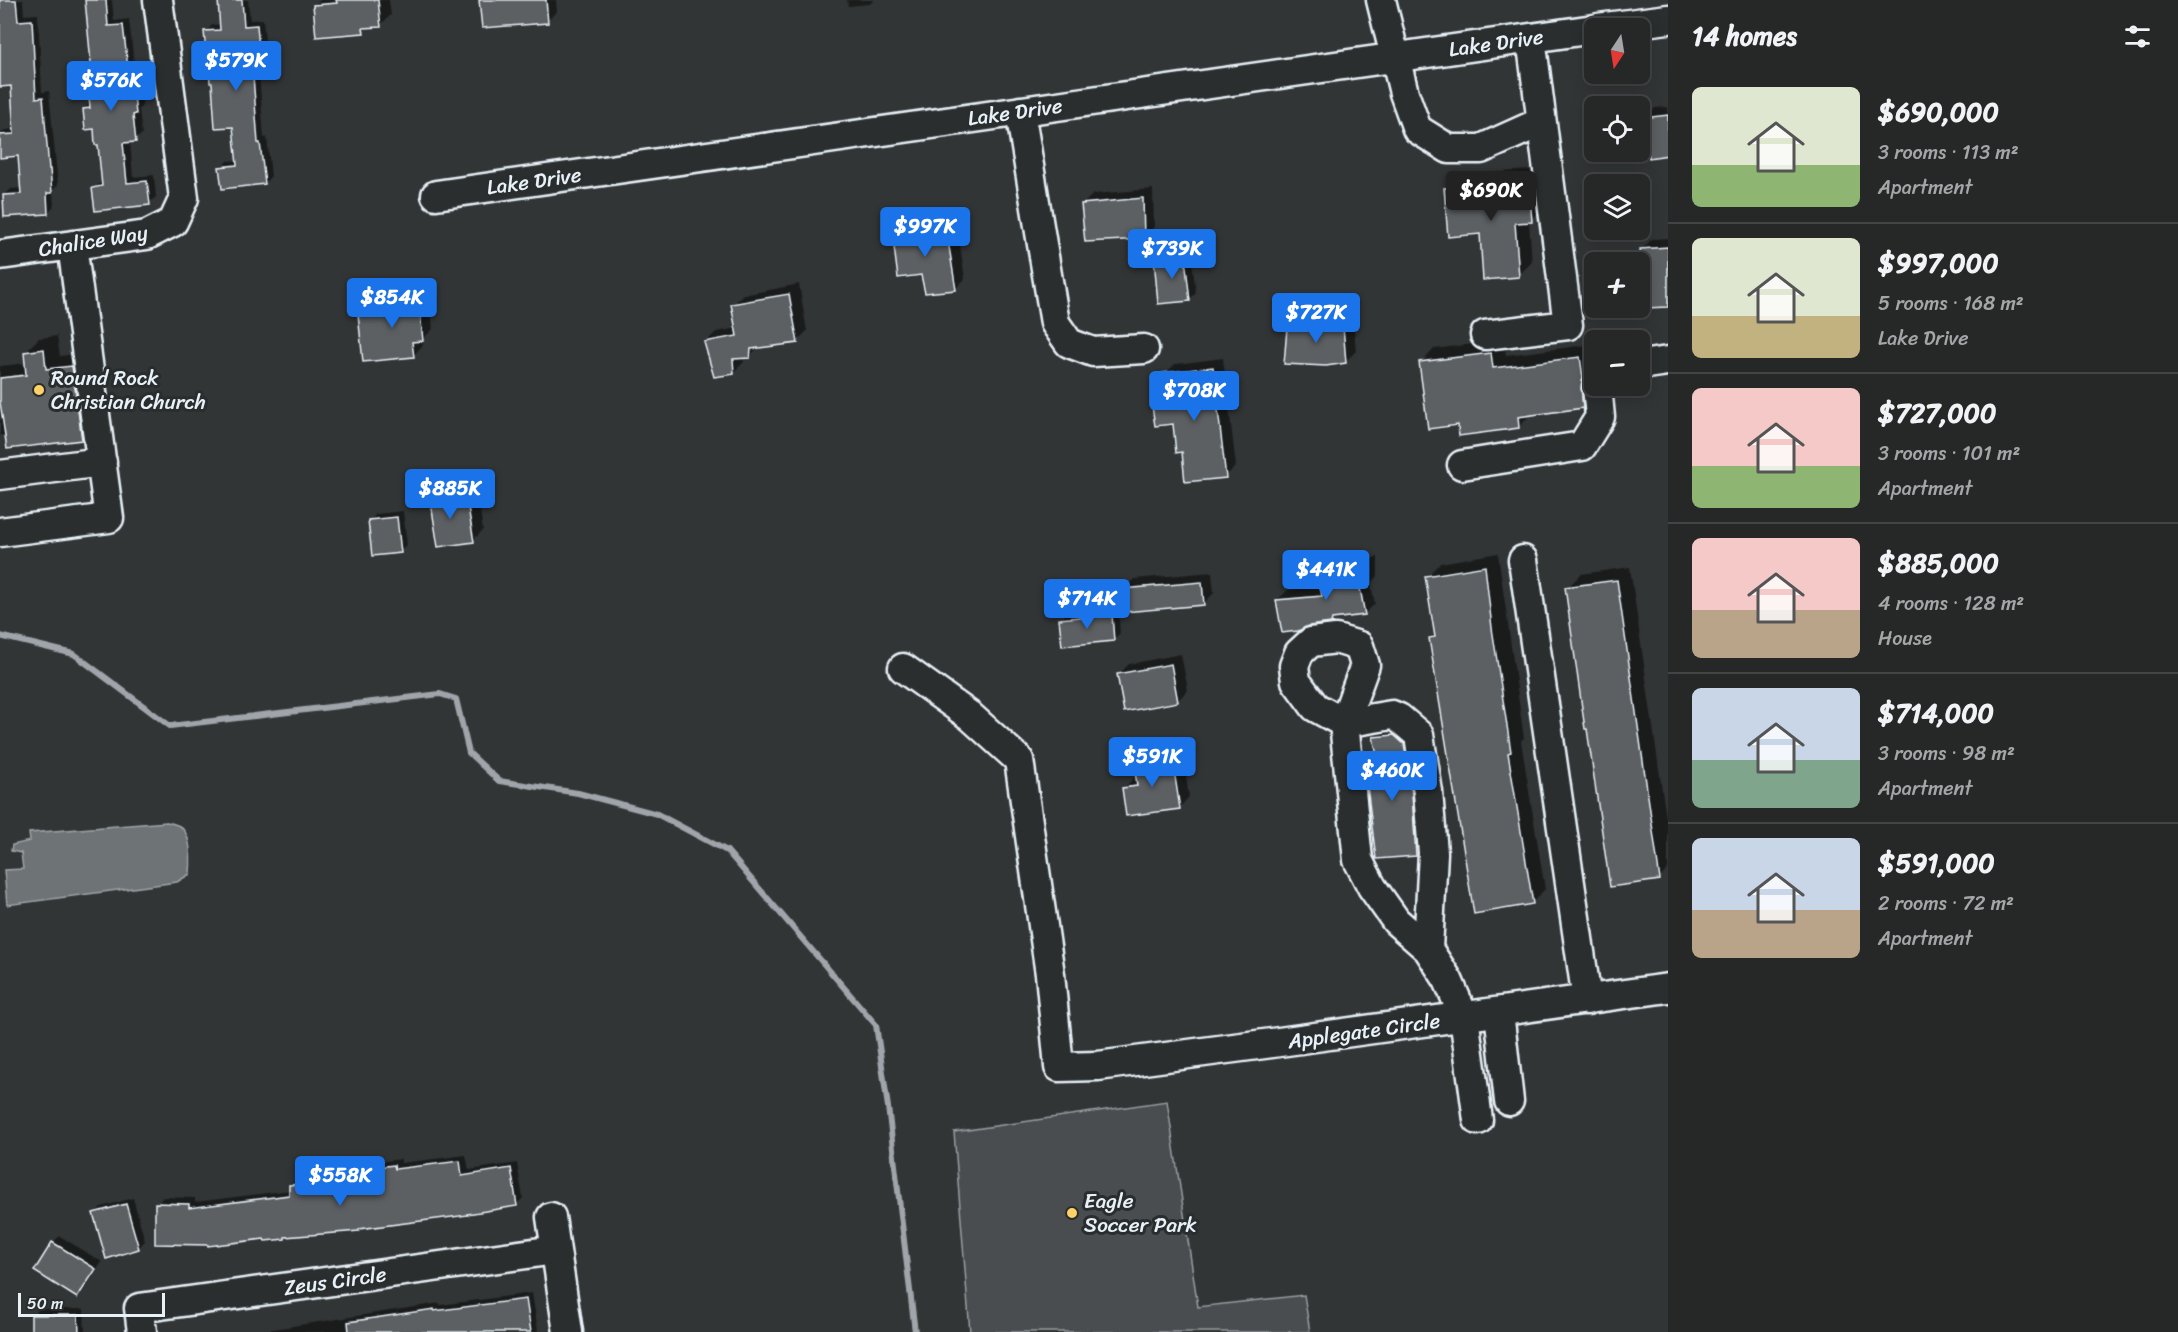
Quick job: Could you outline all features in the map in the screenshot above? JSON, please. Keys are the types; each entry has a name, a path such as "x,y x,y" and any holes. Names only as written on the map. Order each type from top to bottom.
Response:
{"street":[{"name":"Chalice Way","path":"0,255 147,235 173,222 184,198 158,0"},
{"path":"1381,0 1394,57 1417,129 1449,148 1481,149 1541,122"},
{"name":"Lake Drive","path":"1650,22 1668,19"},
{"name":"Lake Drive","path":"436,195 1584,31"},
{"path":"1485,335 1568,325 1531,38"},
{"path":"1020,111 1054,323 1069,343 1094,351 1144,349"},
{"path":"0,532 109,518 72,245"},
{"path":"1650,364 1668,361"},
{"path":"1462,465 1582,446 1600,417 1598,396"},
{"path":"0,475 102,462"},
{"path":"1523,560 1587,1000"},
{"name":"Applegate Circle","path":"903,668 970,716 1019,760 1050,974 1059,1067 1098,1066 1668,988"},
{"path":"1428,949 1433,853 1428,792 1419,735 1399,717 1392,715 1344,723 1358,860 1372,887 1396,921 1428,949 1448,980 1464,1017 1478,1120"},
{"path":"1499,1012 1509,1101"},
{"path":"551,1216 568,1332"},
{"name":"Zeus Circle","path":"141,1332 139,1308 555,1250"}],"shaded area":[{"path":"167,822 181,827 189,842 190,874 177,882 7,905 4,870 23,869 21,853 11,851 12,845 30,841 29,833"},
{"name":"Eagle Soccer Park","path":"1167,1101 1198,1307 1304,1295 1310,1332 970,1332 954,1132"}],"building":[{"path":"0,0 16,0 18,21 32,20 36,98 43,97 52,193 47,193 48,214 4,217 3,195 21,194 18,156 0,158 0,135 14,134 11,86 0,87"},
{"path":"85,0 106,0 108,26 123,25 131,95 134,95 136,114 133,115 136,142 123,143 127,183 147,181 150,205 95,211 92,188 102,186 98,145 95,145 94,129 85,130 83,109 90,108 88,84 93,84"},
{"path":"218,0 242,0 244,26 257,25 259,48 251,49 258,143 260,143 265,184 222,189 219,167 237,165 233,127 215,128 212,83 210,83 208,53 206,53 204,31 220,30"},
{"path":"336,0 378,0 381,27 363,28 364,33 316,37 313,5 337,3"},
{"path":"479,0 546,0 548,23 482,28"},
{"path":"1668,115 1668,155 1650,158 1650,117"},
{"path":"1529,182 1532,222 1515,223 1519,277 1483,280 1480,234 1448,237 1444,188"},
{"path":"1143,198 1144,239 1085,242 1081,204"},
{"path":"946,228 956,290 925,293 921,275 898,278 892,231"},
{"path":"1668,247 1668,307 1650,308 1650,252 1640,252 1640,249"},
{"path":"1154,258 1185,258 1190,301 1158,304"},
{"path":"418,291 423,341 412,342 414,357 363,362 358,314 393,311 391,293"},
{"path":"789,294 798,343 751,349 750,358 733,359 734,374 714,377 704,342 737,336 731,304"},
{"path":"1312,314 1343,326 1346,363 1326,366 1284,364 1287,328 1311,323"},
{"name":"Round Rock Christian Church","path":"44,349 46,369 72,366 82,440 7,449 0,402 0,378 26,375 24,352"},
{"path":"1491,353 1493,368 1580,357 1583,408 1518,417 1519,428 1459,436 1458,425 1428,429 1419,362"},
{"path":"1213,367 1226,478 1185,482 1182,452 1176,453 1173,424 1155,426 1152,406 1167,404 1163,373"},
{"path":"451,488 454,509 468,507 474,542 438,547 429,491"},
{"path":"397,517 401,553 372,556 368,520"},
{"path":"1368,566 1368,588 1360,588 1365,615 1332,619 1331,623 1282,633 1276,600 1322,596 1317,574"},
{"path":"1485,566 1511,752 1508,753 1533,904 1474,914 1429,638 1435,637 1425,576"},
{"path":"1617,580 1660,880 1610,887 1565,587"},
{"path":"1202,582 1204,605 1124,612 1122,589"},
{"path":"1112,614 1114,641 1062,646 1059,619"},
{"path":"1171,664 1178,702 1124,712 1117,674"},
{"path":"1394,735 1404,744 1412,794 1416,856 1376,859 1367,786 1383,783 1373,737"},
{"path":"1172,757 1180,809 1126,816 1122,788 1137,786 1134,763"},
{"path":"460,1161 462,1176 511,1168 517,1206 468,1215 359,1229 359,1231 285,1237 285,1239 265,1241 264,1239 208,1246 155,1244 155,1203 189,1204 189,1208 289,1195 289,1185 326,1182 327,1189 379,1185 377,1167 394,1165 395,1169"},
{"path":"126,1204 139,1249 106,1259 93,1213"},
{"path":"52,1242 96,1269 77,1298 34,1271"},
{"path":"526,1299 531,1332 349,1332 348,1322 434,1309 434,1311"},
{"path":"31,1315 78,1315 79,1332 31,1332"}],"waterway":[{"path":"0,636 74,654 170,726 440,694 456,699 469,753 499,781 578,793 657,814 727,851 876,1025 915,1332"}],"place":[{"name":"Round Rock Christian Church","path":"39,390"},
{"name":"Eagle Soccer Park","path":"1072,1213"}]}
